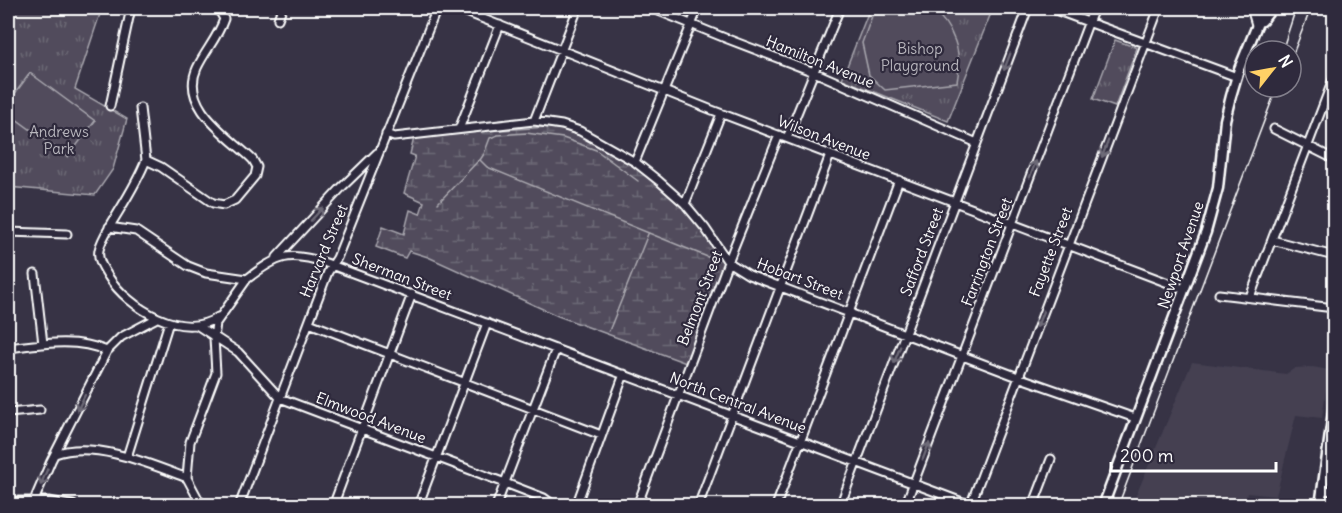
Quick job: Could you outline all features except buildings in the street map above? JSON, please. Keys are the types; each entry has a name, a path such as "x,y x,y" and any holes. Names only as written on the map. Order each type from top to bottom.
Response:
{"main road":[{"name":"Newport Avenue","path":"1103,506 1214,206 1225,120 1237,77 1264,8"},
{"path":"1256,28 1272,8"},
{"path":"1320,506 1335,405"},
{"path":"8,502 73,506"}],"street":[{"path":"110,106 131,8"},
{"path":"140,108 146,160 161,167 213,203 220,205 233,201 255,176 257,169 255,162 206,116 195,95 194,76 197,67 224,19 218,8"},
{"path":"278,19 282,8"},
{"name":"Harvard Street","path":"239,506 332,265 337,258 437,8"},
{"name":"Wilson Avenue","path":"456,8 664,92 1184,289"},
{"path":"534,121 578,8"},
{"name":"Hamilton Avenue","path":"651,8 814,72 977,143"},
{"path":"635,162 698,8"},
{"path":"787,138 840,8"},
{"name":"Safford Street","path":"840,506 1028,8"},
{"path":"1050,8 1237,77"},
{"name":"Farrington Street","path":"905,506 1094,8"},
{"name":"Fayette Street","path":"971,505 1159,8"},
{"path":"1251,8 1255,16 1256,28"},
{"path":"459,129 500,25"},
{"path":"1250,297 1335,77"},
{"path":"685,204 721,114"},
{"name":"Hobart Street","path":"387,134 394,137 534,121 562,124 580,131 635,162 685,204 728,261 749,275 962,356 1135,418"},
{"path":"1274,129 1335,159"},
{"name":"Belmont Street","path":"637,506 728,261 779,135"},
{"path":"202,506 187,478 190,442 216,373 214,338 218,317 247,279 277,258 342,187 380,150"},
{"path":"698,506 830,155"},
{"name":"Elmwood Avenue","path":"146,160 140,175 109,227 99,251 103,269 122,293 157,318 198,326 214,338 227,343 280,398 544,498 555,506"},
{"path":"776,506 899,180"},
{"path":"109,227 136,231 188,266 206,273 247,279"},
{"path":"8,232 67,234"},
{"path":"1272,240 1335,256"},
{"name":"Sherman Street","path":"277,258 296,256 332,265 624,374"},
{"path":"35,274 43,344"},
{"path":"333,506 412,294"},
{"path":"1219,294 1335,308"},
{"path":"198,326 218,317"},
{"path":"36,502 36,496 55,454 107,351 121,337 157,318"},
{"path":"127,457 169,322"},
{"path":"309,323 534,407 601,435"},
{"path":"427,506 418,504 487,323"},
{"path":"8,348 79,343 107,351"},
{"path":"496,506 556,349"},
{"path":"576,506 624,374"},
{"name":"North Central Avenue","path":"624,374 971,505"},
{"path":"8,413 40,410"},
{"path":"55,454 66,450 104,451 187,478"},
{"path":"1032,506 1051,459"},
{"path":"1322,490 1335,491"}],"shaded area":[{"path":"1192,362 1286,374 1295,368 1313,367 1329,370 1322,418 1296,415 1276,496 1247,493 1244,505 1132,505"}],"green space":[{"name":"Andrews Park","path":"8,8 102,8 75,89 127,119 113,169 95,195 8,187"},
{"name":"Bishop Playground","path":"870,8 993,8 948,121 842,79"},
{"path":"875,8 931,8 939,15 955,41 959,61 957,82 885,90 869,75 862,43"},
{"path":"1115,40 1137,48 1115,107 1093,99"},
{"path":"30,73 95,121 68,157 8,113 8,103"},
{"path":"547,127 574,133 594,141 639,170 683,208 717,249 726,268 689,364 558,316 428,257 409,251 405,258 376,247 383,226 404,234 410,210 420,214 424,202 404,193 415,156 410,154 414,138"}],"waterway":[{"path":"638,181 596,150 563,138 526,133 498,135 490,138 480,160 487,167 718,260"},
{"path":"438,203 479,160"},
{"path":"609,331 648,234"}],"railway":[{"path":"1286,39 1296,8"},
{"path":"1299,39 1311,8"},
{"path":"1118,506 1272,99"}]}
